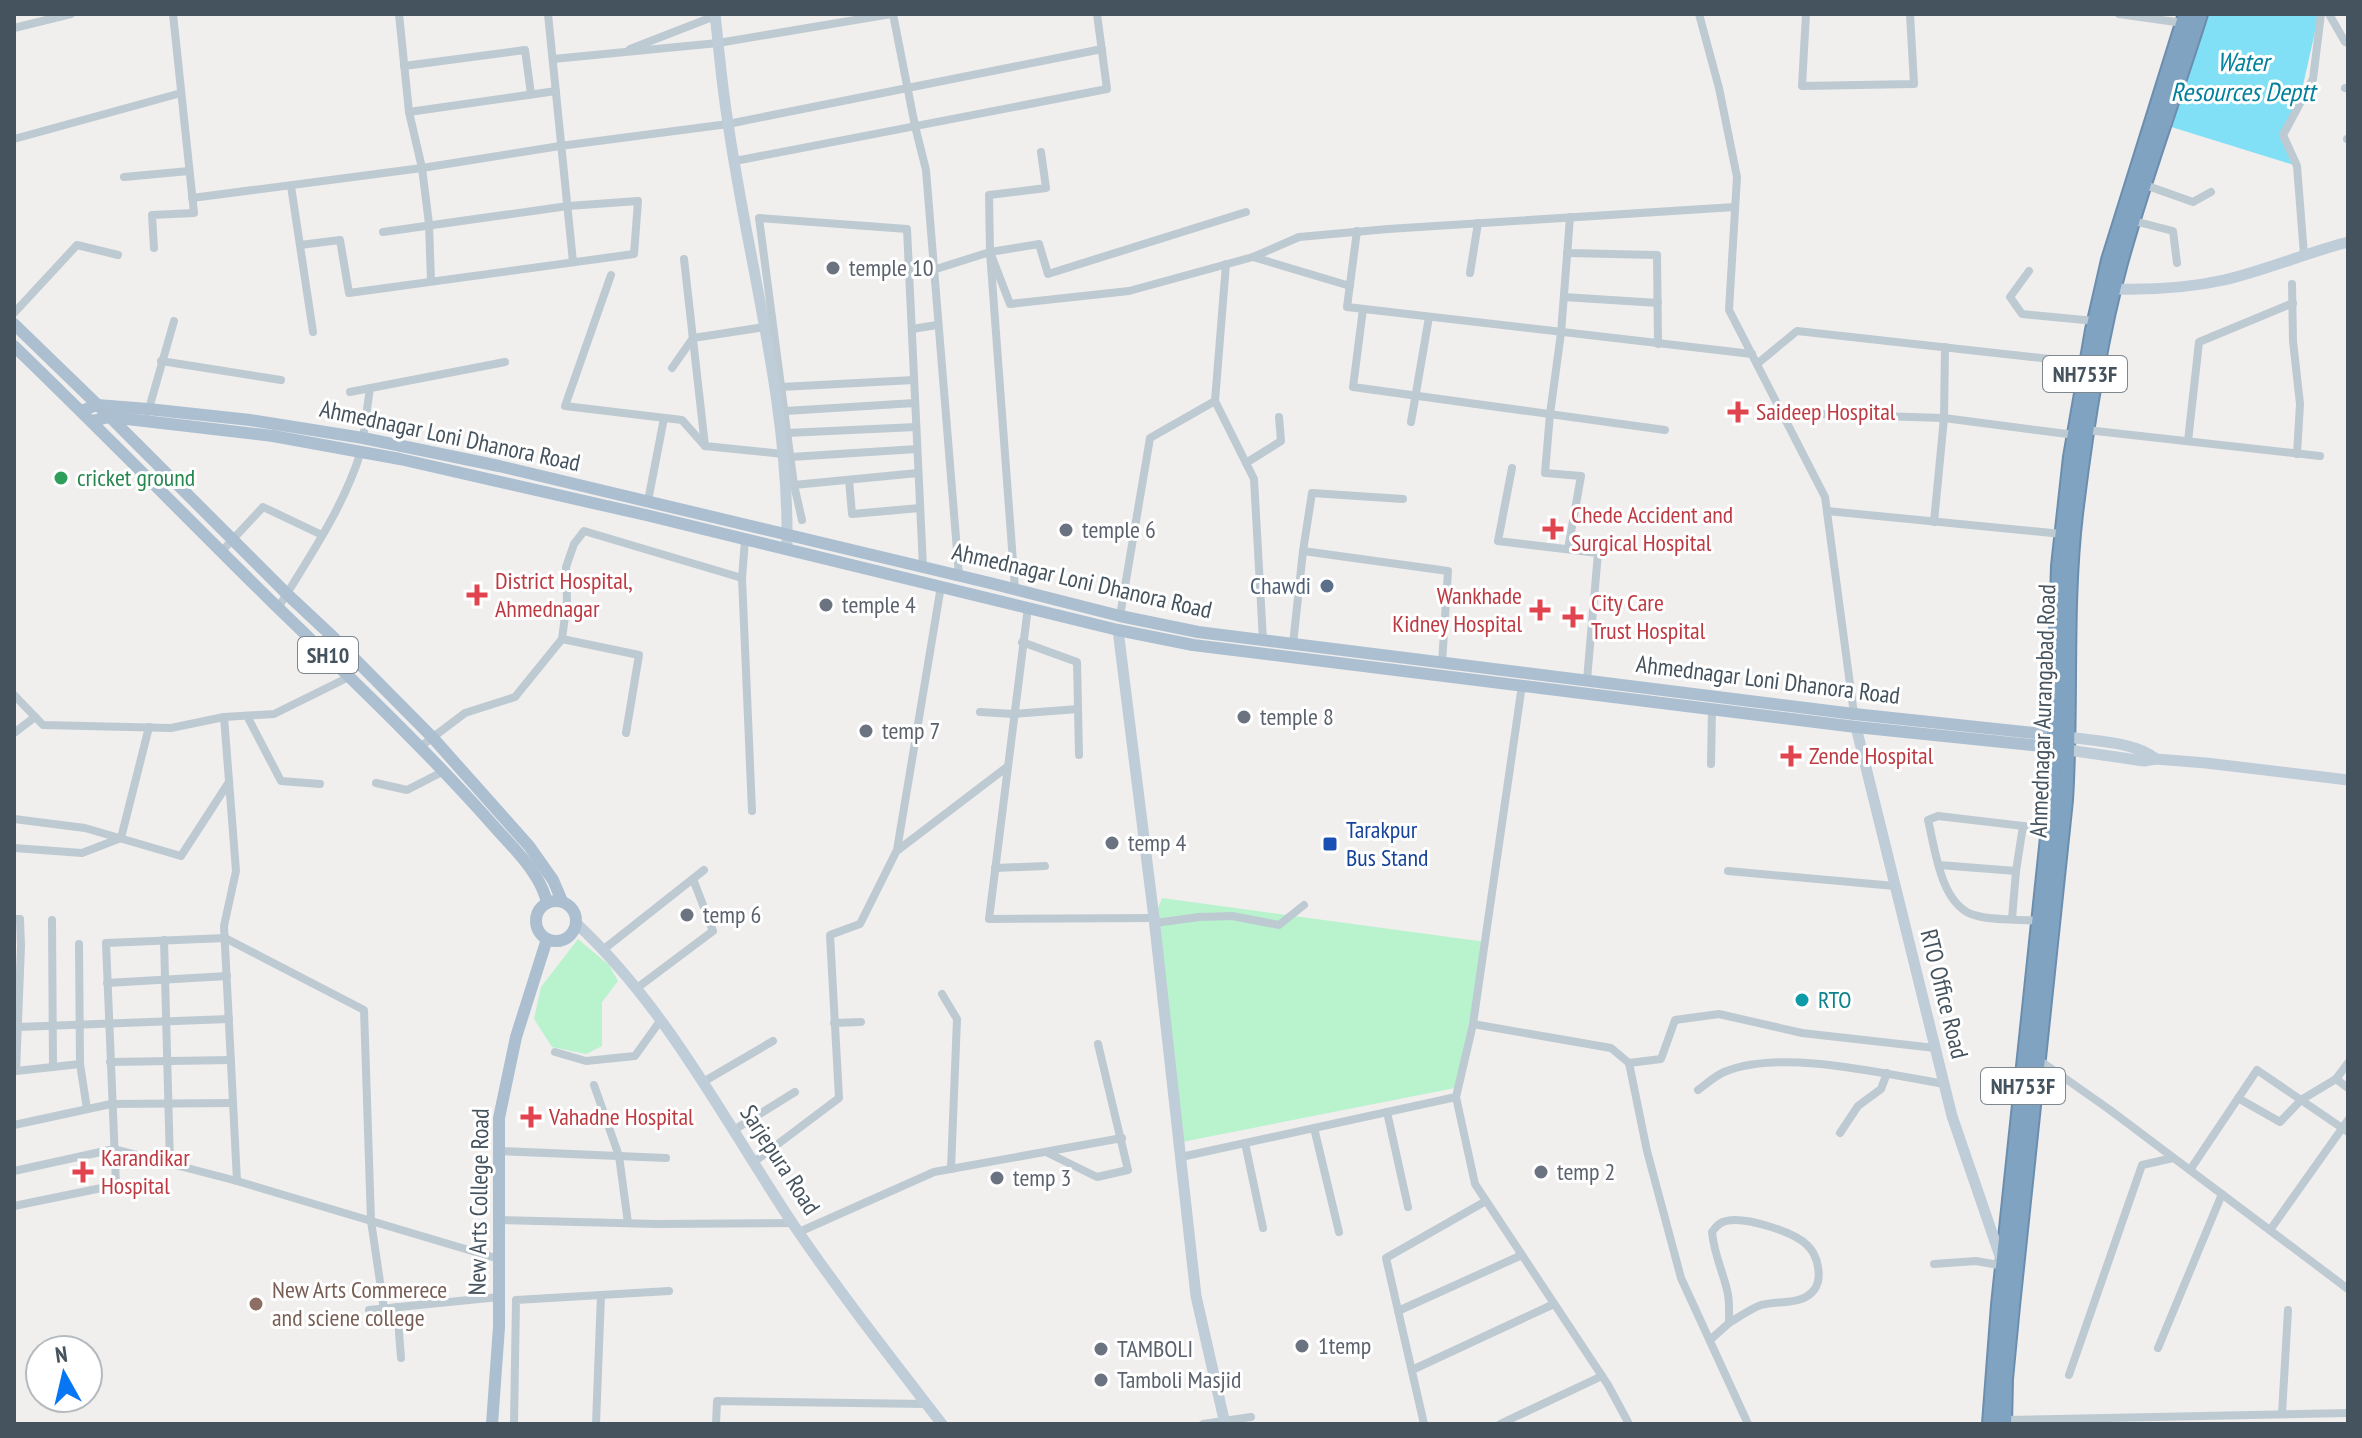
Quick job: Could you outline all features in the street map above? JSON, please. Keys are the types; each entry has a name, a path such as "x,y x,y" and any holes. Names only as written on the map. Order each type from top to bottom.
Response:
{"highway":[{"name":"Ahmednagar Aurangabad Road","path":"1994,1423 2005,1379 2039,1060 2081,432 2114,289 2200,14"},
{"name":"NH753F","path":"1994,1423 1992,1378 2049,829 2061,742 2059,566 2062,534 2081,432 2087,363 2109,260 2184,19"}],"main road":[{"name":"SH10","path":"14,324 433,738 529,846 553,880 562,901"},
{"name":"SH10","path":"14,346 444,771 522,858 543,890 547,903"},
{"name":"Ahmednagar Loni Dhanora Road","path":"86,416 97,405 147,415"},
{"name":"Ahmednagar Loni Dhanora Road","path":"86,416 147,415 250,420 1028,607 1119,623 1587,680 1855,721"},
{"name":"Ahmednagar Loni Dhanora Road","path":"362,445 499,466 959,575 1015,589 1193,645 1712,708 2061,742"},
{"path":"562,901 576,914 577,924 566,939 556,942 540,934 536,918 538,911 547,903 562,901"},
{"name":"New Arts College Road","path":"492,1424 499,1327 499,1118 516,1037 547,939"}],"street":[{"path":"14,28 71,14"},
{"path":"154,248 152,215 194,213 173,14"},
{"path":"399,14 409,112 422,168 429,224 431,281"},
{"path":"548,14 573,262"},
{"path":"553,59 718,43 892,14 926,170 959,575"},
{"path":"735,161 1107,89 1097,14"},
{"path":"1699,14 1719,88 1737,177 1729,310 1825,497 1855,721"},
{"path":"1806,14 1802,86 1914,84 1910,14"},
{"path":"2119,14 2184,19"},
{"path":"2304,255 2297,166 2283,135 2313,79 2321,14"},
{"path":"2329,14 2348,43"},
{"path":"620,52 715,15 728,124 787,456 802,520"},
{"path":"192,198 728,124 1102,49"},
{"path":"404,66 525,50 531,94"},
{"path":"409,112 556,91"},
{"path":"14,139 181,93"},
{"path":"1015,589 990,252 989,195 1046,188 1041,152"},
{"path":"124,177 189,171"},
{"path":"2145,185 2193,202 2211,192"},
{"path":"291,186 313,332"},
{"path":"300,245 340,240 349,293 634,254 638,201 568,206 383,232"},
{"path":"990,252 1010,304 1129,291 1253,257 1299,237 1735,207"},
{"path":"933,270 990,252 1039,244 1048,274 1246,212"},
{"path":"1568,549 1581,476 1545,473 1570,217"},
{"path":"787,550 787,433 759,218 907,229 923,567"},
{"path":"2134,221 2173,231 2177,263"},
{"path":"1470,273 1478,223"},
{"path":"1357,231 1347,307 1752,354"},
{"path":"2114,289 2148,290 2228,279 2348,242"},
{"path":"14,313 77,245 118,255"},
{"path":"1567,253 1657,255 1658,344"},
{"path":"1253,257 1350,286"},
{"path":"684,259 705,446"},
{"path":"1226,264 1215,401 1254,479 1263,640"},
{"path":"2029,271 2010,297 2022,314 2095,321"},
{"path":"611,275 565,406 682,420 705,446 787,456 917,449"},
{"path":"2292,284 2293,341 2300,404 2297,454"},
{"path":"1564,297 1658,303"},
{"path":"2188,441 2199,342 2293,303"},
{"path":"1363,309 1353,387 1665,430"},
{"path":"1411,422 1429,317"},
{"path":"147,415 174,321"},
{"path":"912,329 937,325"},
{"path":"672,368 693,338 765,327"},
{"path":"1757,364 1797,331 2087,363"},
{"path":"1934,522 1944,418 1945,347"},
{"path":"161,361 281,380"},
{"path":"350,392 505,362"},
{"path":"781,387 914,380"},
{"path":"278,608 322,535 356,469 370,388"},
{"path":"1215,401 1150,438 1119,623 1196,1296 1225,1423"},
{"path":"785,411 915,403"},
{"path":"1782,413 1944,418 2320,456"},
{"path":"1246,463 1281,441 1279,417"},
{"path":"648,501 664,418"},
{"path":"787,433 916,427"},
{"path":"1512,468 1498,541 1598,553 1587,680"},
{"path":"794,485 918,473"},
{"path":"849,480 852,514 920,508"},
{"path":"1293,644 1312,493 1403,499"},
{"path":"221,552 263,507 322,535"},
{"path":"1827,511 2062,534"},
{"path":"420,747 465,713 515,697 562,639 567,601 566,567 574,544 584,531 742,578"},
{"path":"745,540 742,578 752,811"},
{"path":"1303,551 1448,571 1442,663"},
{"path":"754,1162 839,1098 830,935 860,924 897,850 941,586"},
{"path":"1028,607 989,919 1155,921 1232,916 1279,925 1304,905"},
{"path":"562,639 639,655 626,733"},
{"path":"1022,642 1077,662 1079,755"},
{"path":"14,695 43,725 171,728 224,717 274,714 351,676"},
{"path":"1522,685 1473,1024 1456,1097 1475,1184 1602,1376 1629,1424"},
{"path":"1711,764 1712,708"},
{"path":"980,712 1014,714 1078,709"},
{"path":"247,716 281,781 320,784"},
{"path":"14,733 35,717"},
{"path":"224,717 236,871 224,926 237,1181"},
{"name":"RTO Office Road","path":"1855,721 1952,1116 2004,1266"},
{"path":"121,838 149,727"},
{"path":"2061,742 2147,751 2156,759 2348,780"},
{"path":"897,850 1007,767"},
{"path":"376,783 407,790 444,771"},
{"path":"14,819 85,828 181,856 229,782"},
{"path":"2040,921 1971,914 1961,907 1942,880 1928,820 1938,816 2049,829"},
{"path":"2012,919 2023,826"},
{"path":"14,848 82,853 121,838"},
{"path":"1939,865 2016,871"},
{"path":"995,868 1045,866"},
{"path":"604,949 704,870"},
{"path":"1728,871 1895,886"},
{"path":"637,988 713,931 693,879"},
{"path":"14,919 20,919 21,946 15,1071 80,1064"},
{"path":"52,920 53,1067"},
{"name":"Sarjepura Road","path":"577,924 604,949 637,988 703,1082 796,1228 942,1424"},
{"path":"14,1206 116,1185 106,943 225,938 364,1010 371,1221 384,1309"},
{"path":"164,940 170,1164"},
{"path":"79,944 80,1064 87,1109"},
{"path":"107,983 227,976"},
{"path":"942,994 957,1019 951,1169"},
{"path":"1629,1063 1661,1059 1675,1020 1719,1014 1802,1033 1935,1048"},
{"path":"18,1027 229,1019"},
{"path":"555,1052 586,1061 635,1056 660,1021"},
{"path":"834,1023 861,1022"},
{"path":"1473,1024 1611,1048 1629,1063 1647,1151 1681,1278 1748,1424"},
{"path":"703,1082 773,1041"},
{"path":"1045,1151 1097,1177 1128,1170 1098,1044"},
{"path":"110,1062 231,1060"},
{"path":"2039,1060 2348,1289"},
{"path":"1698,1090 1722,1072 1776,1063 1887,1073 1944,1084"},
{"path":"2238,1098 2280,1122 2301,1100 2336,1079 2348,1063"},
{"path":"2190,1170 2257,1070 2346,1127 2270,1230"},
{"path":"1840,1133 1858,1106 1881,1089 1887,1073"},
{"path":"2336,1079 2348,1088"},
{"path":"594,1085 619,1156 628,1223"},
{"path":"734,1130 795,1092"},
{"path":"1181,1157 1456,1097"},
{"path":"14,1125 111,1104 233,1103"},
{"path":"1387,1112 1408,1207"},
{"path":"1314,1128 1339,1232"},
{"path":"499,1220 796,1228 934,1172 1122,1138"},
{"path":"1245,1143 1263,1228"},
{"path":"14,1171 114,1149 237,1181 499,1259"},
{"path":"499,1151 666,1158"},
{"path":"2069,1375 2142,1165 2173,1158"},
{"path":"2158,1348 2222,1194"},
{"path":"1424,1424 1386,1258 1486,1201"},
{"path":"1710,1340 1729,1323 1762,1305 1802,1299 1813,1291 1818,1279 1818,1267 1806,1243 1780,1230 1748,1221 1727,1220 1718,1224 1712,1232 1713,1245 1727,1288 1729,1323"},
{"path":"1398,1311 1522,1255"},
{"path":"1934,1264 1976,1261 2004,1266"},
{"path":"514,1424 516,1300 669,1291"},
{"path":"596,1424 601,1295"},
{"path":"369,1310 499,1297"},
{"path":"1412,1370 1554,1304"},
{"path":"397,1307 401,1358"},
{"path":"2282,1414 2288,1310"},
{"path":"1500,1424 1602,1376"},
{"path":"716,1424 717,1401 927,1404"},
{"path":"1994,1423 2348,1413"},
{"path":"1203,1424 1251,1417"}],"green space":[{"path":"1162,898 1486,942 1455,1088 1177,1143 1154,918"},
{"path":"578,939 609,965 618,981 602,1002 602,1046 586,1054 552,1047 534,1019 541,987"}],"water":[{"name":"Water Resources Deptt","path":"2200,14 2319,14 2297,112 2283,135 2297,166 2165,125"}],"place":[{"name":"temple 10","path":"833,268"},
{"name":"Saideep Hospital","path":"1738,412"},
{"name":"cricket ground","path":"61,478"},
{"name":"Chede Accident and Surgical Hospital","path":"1553,529"},
{"name":"temple 6","path":"1066,530"},
{"name":"Chawdi","path":"1327,586"},
{"name":"District Hospital, Ahmednagar","path":"477,595"},
{"name":"temple 4","path":"826,605"},
{"name":"Wankhade Kidney Hospital","path":"1540,610"},
{"name":"City Care Trust Hospital","path":"1573,617"},
{"name":"temple 8","path":"1244,717"},
{"name":"temp 7","path":"866,731"},
{"name":"Zende Hospital","path":"1791,756"},
{"name":"temp 4","path":"1112,843"},
{"name":"Tarakpur Bus Stand","path":"1330,844"},
{"name":"temp 6","path":"687,915"},
{"name":"RTO","path":"1802,1000"},
{"name":"Vahadne Hospital","path":"531,1117"},
{"name":"Karandikar Hospital","path":"83,1172"},
{"name":"temp 2","path":"1541,1172"},
{"name":"temp 3","path":"997,1178"},
{"name":"New Arts Commerece and sciene college","path":"256,1304"},
{"name":"1temp","path":"1302,1346"},
{"name":"TAMBOLI","path":"1101,1349"},
{"name":"Tamboli Masjid","path":"1101,1380"}]}
